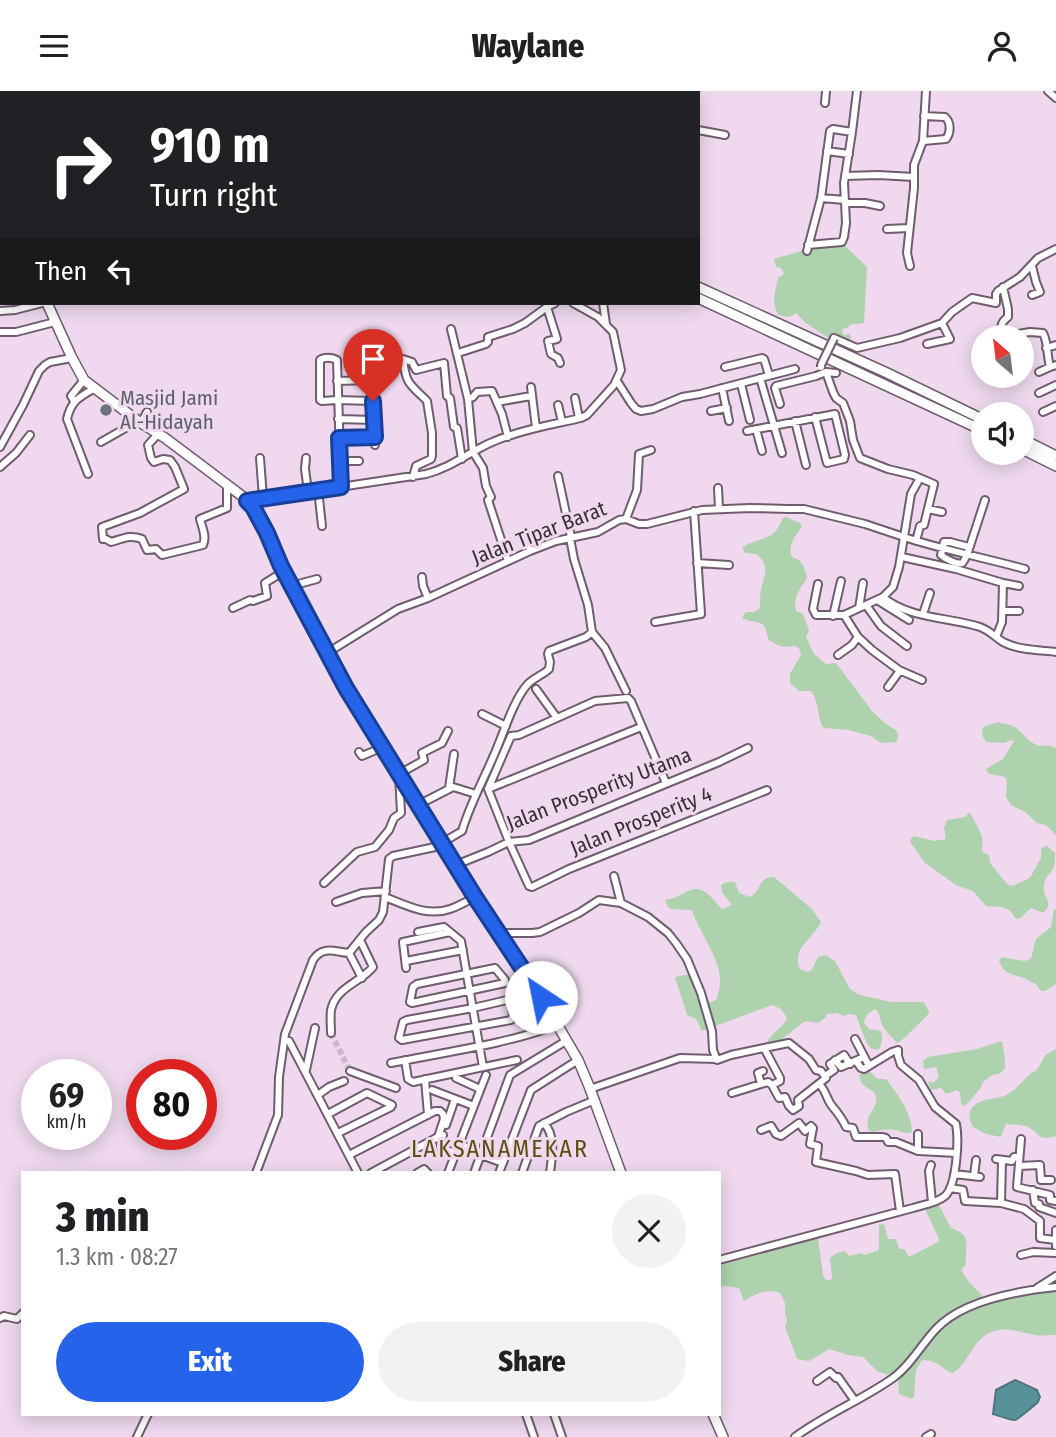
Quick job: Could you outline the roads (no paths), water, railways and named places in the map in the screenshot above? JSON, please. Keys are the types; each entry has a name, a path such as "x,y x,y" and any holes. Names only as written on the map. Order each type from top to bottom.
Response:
{"highway":[{"path":"700,289 971,413"},
{"path":"700,299 971,425"},
{"path":"46,305 84,380 253,507 283,572 346,688 578,1060 620,1171"},
{"path":"1034,445 1056,456"},
{"path":"1034,455 1056,466"},
{"path":"714,1416 723,1437"}],"street":[{"path":"825,103 826,91"},
{"path":"852,132 831,129 821,198 808,248 814,243 836,243 844,240 845,176 849,154 852,132 857,91"},
{"path":"911,266 907,255 909,228 915,160 923,141 926,91"},
{"path":"1048,91 1056,98"},
{"path":"923,141 946,139 950,128 944,117 924,115"},
{"path":"700,131 725,135"},
{"path":"827,151 849,154"},
{"path":"845,176 914,177"},
{"path":"821,198 880,206"},
{"path":"887,229 909,228"},
{"path":"916,541 920,526 924,525 934,484 860,458 843,403 836,398 821,365 834,338 857,348 900,338 942,323 970,299 996,303 996,294 1003,287 1020,277 1043,255 1056,249"},
{"path":"1032,266 1040,293 1032,295"},
{"path":"1003,287 1008,316 1001,325 1003,334 1006,336 1030,332 1043,333 1045,337 1046,348 1054,367 1039,372"},
{"path":"0,311 36,305"},
{"path":"458,353 486,344 488,337 517,327 551,305"},
{"path":"247,501 413,477 440,470 491,443 536,428 579,418 588,413 617,381 621,370 613,332 598,317 577,305"},
{"path":"603,305 606,324"},
{"path":"547,307 557,337 548,341 551,354 561,363"},
{"path":"0,332 16,332 55,322"},
{"path":"926,344 951,338 942,323"},
{"path":"451,329 468,398 473,452 483,468 491,497 488,500 508,561"},
{"path":"1046,348 1056,345"},
{"path":"0,447 39,371 50,362 72,358"},
{"path":"725,367 762,358 769,375"},
{"path":"413,477 416,466 431,459 433,453 427,401 413,389 407,379 403,359 412,362 416,370 444,363 447,396 450,398 462,459"},
{"path":"341,487 337,400 337,360 320,360 320,400 322,401 337,400 373,401"},
{"path":"617,381 638,411 653,409 682,397 795,369"},
{"path":"780,404 776,386 807,379 824,369"},
{"path":"760,378 782,453"},
{"path":"74,401 71,396 84,380"},
{"path":"337,381 372,380 375,441 339,438"},
{"path":"741,383 750,420"},
{"path":"1039,393 1056,385"},
{"path":"531,387 536,428"},
{"path":"88,474 67,419 74,401 94,389"},
{"path":"722,389 729,421"},
{"path":"468,398 477,392 492,391 508,437"},
{"path":"496,402 531,396"},
{"path":"575,398 579,418"},
{"path":"558,405 562,422"},
{"path":"1043,412 1056,406"},
{"path":"711,411 727,408"},
{"path":"101,442 140,422 147,412"},
{"path":"747,431 795,421 816,417 834,414 844,459 827,463 816,417"},
{"path":"338,419 374,420"},
{"path":"795,421 806,465"},
{"path":"755,429 762,451"},
{"path":"158,434 148,445 152,461 170,460 184,488 140,513 102,527 103,539 111,543 135,536 142,539 147,550 156,549 162,555 204,545 200,519 227,508 227,485"},
{"path":"0,467 30,435"},
{"path":"626,519 636,495 639,454 651,450"},
{"path":"433,453 440,470"},
{"path":"260,458 263,498"},
{"path":"306,458 308,491"},
{"path":"340,461 359,461"},
{"path":"558,476 592,632 605,648 626,691"},
{"path":"818,584 813,611 816,615 833,616 844,615 862,607 880,598 892,587 902,557 911,494 920,478"},
{"path":"718,488 719,509"},
{"path":"318,489 322,526"},
{"path":"968,551 985,500"},
{"name":"Jalan Tipar Barat","path":"327,653 394,611 428,599 530,551 598,532 618,520 626,519 647,524 694,511 804,509 865,524 943,549 968,551 979,557 1025,569"},
{"path":"929,509 942,512"},
{"path":"655,622 700,615 694,511"},
{"path":"525,534 530,551"},
{"path":"902,557 1019,586"},
{"path":"697,563 729,565"},
{"path":"233,608 250,600 267,597 265,583 283,572"},
{"path":"422,577 428,599"},
{"path":"291,586 317,579"},
{"path":"833,616 841,581"},
{"path":"863,583 862,607 907,646"},
{"path":"996,637 1002,622 1003,583"},
{"path":"923,614 930,593"},
{"path":"880,598 898,607 980,627 1007,644 1056,652"},
{"path":"880,598 909,620"},
{"path":"1003,611 1018,611"},
{"path":"844,615 858,637 872,650 899,670 922,680"},
{"path":"349,953 379,920 384,908 389,859 435,848 462,831 469,808 526,686 550,667 550,651 592,632"},
{"path":"838,656 858,637"},
{"path":"888,687 899,670"},
{"path":"536,688 557,718"},
{"path":"509,842 488,789 512,736 595,701 628,698 631,701 666,783"},
{"path":"482,714 506,726"},
{"path":"488,789 641,727"},
{"path":"324,883 357,852 375,847 389,830 394,818 401,813 399,774 424,760 422,754 442,743 448,731"},
{"path":"359,752 362,756 383,747"},
{"name":"Jalan Prosperity Utama","path":"463,862 509,842 529,840 748,748"},
{"path":"449,788 454,754"},
{"path":"418,805 449,788 455,787 476,794"},
{"name":"Jalan Prosperity 4","path":"509,842 529,886 532,887 569,869 767,790"},
{"path":"614,876 621,903"},
{"path":"336,902 362,893 385,894 418,909 436,911 453,909 475,897"},
{"path":"498,933 540,932 597,901 621,903 648,917 668,933 687,959 712,1028 712,1049 716,1059"},
{"path":"418,935 422,922"},
{"path":"463,950 405,964 403,942 444,927 461,941 463,950 470,991 472,1008 483,1067"},
{"path":"331,1033 331,1009 338,996 372,970 373,965 360,940"},
{"path":"257,1171 278,1115 279,1077 285,1034 309,968 316,955 324,950 349,953"},
{"path":"349,953 362,978"},
{"path":"495,968 505,982 470,991 410,1002 413,987 417,984 495,968"},
{"path":"510,1000 513,1015 510,1020 402,1040 399,1038 404,1021 472,1008 510,1000"},
{"path":"391,1063 525,1036 539,1032 556,1022"},
{"path":"306,1071 315,1028"},
{"path":"855,1039 869,1066"},
{"path":"289,1041 357,1171"},
{"path":"475,1171 510,1075 566,1041"},
{"path":"590,1089 680,1058 718,1061 731,1055 789,1043 806,1056 826,1080 798,1100 799,1106 793,1110 785,1097 779,1098 770,1082 732,1093"},
{"path":"764,1048 780,1078 780,1081 772,1085"},
{"path":"721,1259 829,1232 945,1196 954,1174 958,1140 956,1124 935,1107 919,1080 901,1065 898,1050 863,1069 853,1063"},
{"path":"825,1076 834,1070 830,1064 835,1060 840,1067 864,1057"},
{"path":"405,1060 408,1080 413,1082 517,1060"},
{"path":"500,1171 531,1090 578,1060"},
{"path":"350,1071 396,1088"},
{"path":"758,1085 760,1072"},
{"path":"449,1171 486,1075"},
{"path":"456,1078 480,1089"},
{"path":"425,1079 428,1115"},
{"path":"318,1095 344,1081"},
{"path":"820,1085 846,1127 853,1128 856,1137 885,1137 888,1142 918,1151 956,1153"},
{"path":"313,1086 329,1087"},
{"path":"432,1090 474,1106"},
{"path":"328,1114 367,1093 392,1105 338,1133"},
{"path":"455,1099 439,1146 456,1154"},
{"path":"523,1171 539,1126 595,1100"},
{"path":"349,1155 437,1111 443,1114 438,1137 375,1171"},
{"path":"544,1123 549,1129 551,1140 550,1171"},
{"path":"761,1130 771,1126 777,1135 781,1136 799,1123 805,1131 810,1126 813,1128 810,1144 818,1145 816,1162 866,1175 895,1174 900,1211"},
{"path":"918,1134 918,1151"},
{"path":"1021,1139 1017,1188 1050,1195 1050,1200 1056,1201"},
{"path":"459,1144 503,1163"},
{"path":"509,1145 529,1151"},
{"path":"1001,1203 1003,1180 999,1159 1012,1161 1014,1157 1019,1157"},
{"path":"954,1174 977,1176 976,1160"},
{"path":"931,1165 929,1171 932,1202"},
{"path":"1019,1166 1040,1165 1041,1180 1051,1180"},
{"path":"1003,1180 1017,1181"},
{"path":"950,1188 963,1189 965,1201 1001,1203 1025,1209 1040,1221 1040,1238 1055,1240"},
{"path":"1033,1191 1035,1203 1039,1204 1039,1207 1056,1213"},
{"path":"1056,1230 1056,1246"},
{"path":"1021,1255 1033,1252 1056,1253"},
{"path":"1033,1290 1056,1276"},
{"path":"795,1437 891,1380 951,1316 987,1301 1056,1287"},
{"path":"0,1318 4,1316 17,1319 21,1315"},
{"path":"817,1381 830,1372 838,1377 855,1401"},
{"path":"137,1437 147,1416"},
{"path":"527,1416 534,1437"},
{"path":"555,1416 562,1437"}],"tunnel":[{"path":"331,1033 350,1071"}],"place":[{"name":"Masjid Jami Al-Hidayah","path":"106,410"}],"district":[{"name":"LAKSANAMEKAR","path":"500,1149"}]}
